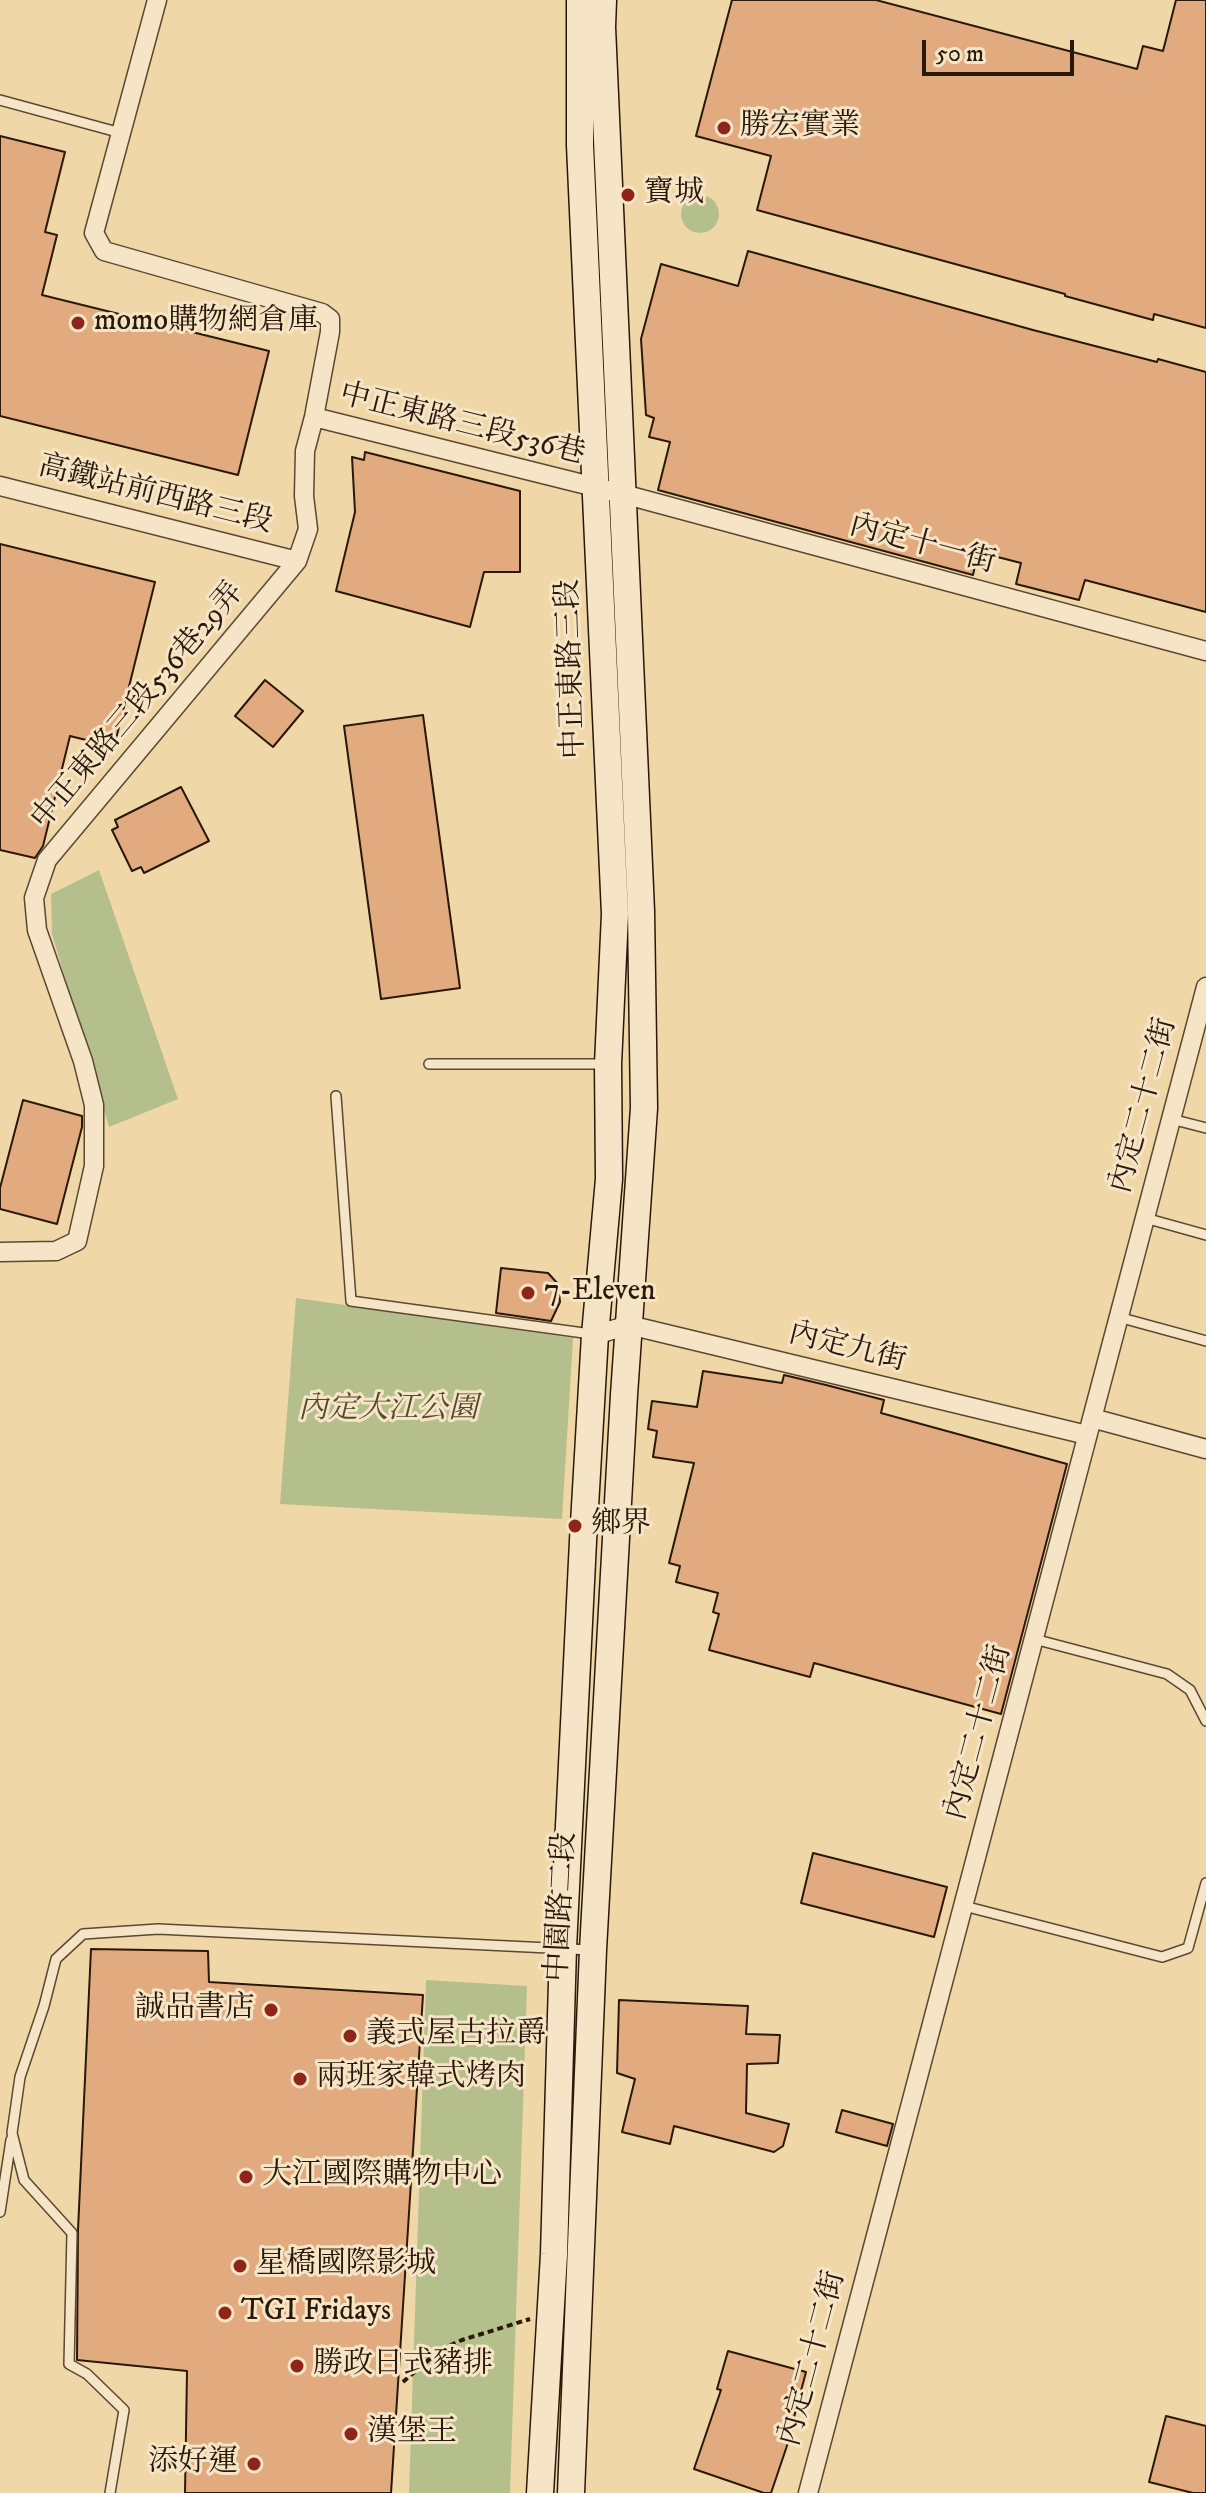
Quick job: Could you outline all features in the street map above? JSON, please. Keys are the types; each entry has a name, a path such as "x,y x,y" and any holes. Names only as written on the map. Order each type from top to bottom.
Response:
{"main road":[{"name":"中正東路三段","path":"580,0 580,145 615,914 608,1064 609,1179 595,1335"},
{"path":"603,0 623,494"},
{"name":"中園路二段","path":"571,2493 593,1950 644,1108 641,911 623,494"},
{"name":"中園路二段","path":"540,2493 551,2312 563,1948 595,1335"}],"street":[{"path":"121,133 157,0"},
{"name":"中正東路三段536巷29弄","path":"0,1252 56,1251 77,1241 94,1166 94,1105 83,1061 37,930 34,898 47,860 297,561 308,529 304,496 305,451 330,332 330,319 322,313 104,251 94,233 121,133"},
{"name":"中正東路三段536巷","path":"314,417 623,494"},
{"name":"高鐵站前西路三段","path":"0,486 297,561"},
{"name":"內定十一街","path":"623,494 1206,651"},
{"name":"內定二十二街","path":"808,2493 1118,1317 1171,1119 1201,1021 1206,987"},
{"name":"內定九街","path":"595,1335 629,1325 1089,1427 1206,1449"}],"lane":[{"path":"0,100 121,133"},
{"path":"429,1064 608,1064"},
{"path":"336,1096 351,1301 595,1335"},
{"path":"1171,1119 1206,1128"},
{"path":"1145,1218 1206,1235"},
{"path":"1118,1317 1206,1341"},
{"path":"1034,1639 1167,1674 1190,1690 1206,1721"},
{"path":"964,1906 1162,1957 1188,1948 1206,1883"},
{"path":"0,2212 20,2077 56,1959 83,1934 158,1929 593,1950"},
{"path":"12,2133 24,2180 72,2233 69,2364 87,2374 124,2410 110,2493"}],"path":[{"path":"403,2382 440,2350 551,2312"}],"green space":[{"path":"700,195 713,201 719,214 713,227 700,233 687,227 681,214 687,201"},
{"path":"99,870 178,1099 109,1127 52,934 51,894"},
{"name":"內定大江公園","path":"296,1298 573,1338 562,1519 280,1504"},
{"path":"426,1980 527,1986 510,2493 409,2493"}],"building":[{"path":"732,0 876,0 1137,69 1143,46 1163,51 1176,0 1206,0 1206,328 1154,314 1153,320 757,210 771,156 696,136"},
{"name":"momo購物網倉庫","path":"0,136 65,152 45,232 57,235 42,295 269,351 238,475 0,416"},
{"path":"748,251 1033,330 1206,372 1206,612 1085,580 1079,600 1016,584 1021,563 978,552 973,575 658,490 670,442 649,437 654,418 646,415 641,339 661,264 738,286"},
{"path":"365,452 520,491 520,572 484,572 470,627 336,591 355,512 352,457 364,460"},
{"path":"0,544 155,582 114,747 70,736 43,846 35,858 0,850"},
{"path":"265,680 303,711 273,747 235,716"},
{"path":"423,715 460,988 381,999 344,726"},
{"path":"181,787 209,841 144,873 141,867 132,871 112,830 118,827 115,820"},
{"path":"23,1100 82,1116 82,1127 57,1224 0,1209 0,1188"},
{"name":"7-Eleven","path":"501,1268 548,1273 558,1284 560,1302 551,1321 496,1313"},
{"path":"703,1371 782,1383 784,1375 826,1385 884,1400 881,1413 1067,1464 1001,1714 814,1663 810,1677 709,1650 719,1614 713,1612 718,1593 676,1582 680,1566 669,1563 694,1463 653,1457 657,1431 648,1429 652,1401 697,1407"},
{"path":"813,1853 947,1887 934,1937 801,1903"},
{"name":"大江國際購物中心","path":"91,1949 208,1951 209,1982 423,1995 391,2493 185,2493 187,2371 77,2360 78,2230"},
{"path":"619,2000 748,2006 746,2034 780,2035 778,2063 747,2064 746,2113 789,2124 783,2146 774,2152 674,2126 670,2144 622,2132 635,2079 617,2073"},
{"path":"842,2110 893,2124 887,2146 836,2132"},
{"path":"728,2351 806,2372 794,2425 771,2493 694,2469 721,2390 717,2389"},
{"path":"1166,2416 1206,2426 1206,2493 1193,2493 1149,2482"}],"place":[{"name":"勝宏實業","path":"724,128"},
{"name":"寶城","path":"628,195"},
{"name":"momo購物網倉庫","path":"78,323"},
{"name":"7-Eleven","path":"528,1293"},
{"name":"鄉界","path":"575,1526"},
{"name":"誠品書店","path":"271,2010"},
{"name":"義式屋古拉爵","path":"350,2036"},
{"name":"兩班家韓式烤肉","path":"300,2079"},
{"name":"大江國際購物中心","path":"246,2177"},
{"name":"星橋國際影城","path":"240,2266"},
{"name":"TGI Fridays","path":"225,2313"},
{"name":"勝政日式豬排","path":"297,2366"},
{"name":"漢堡王","path":"351,2434"},
{"name":"添好運","path":"254,2464"}]}
